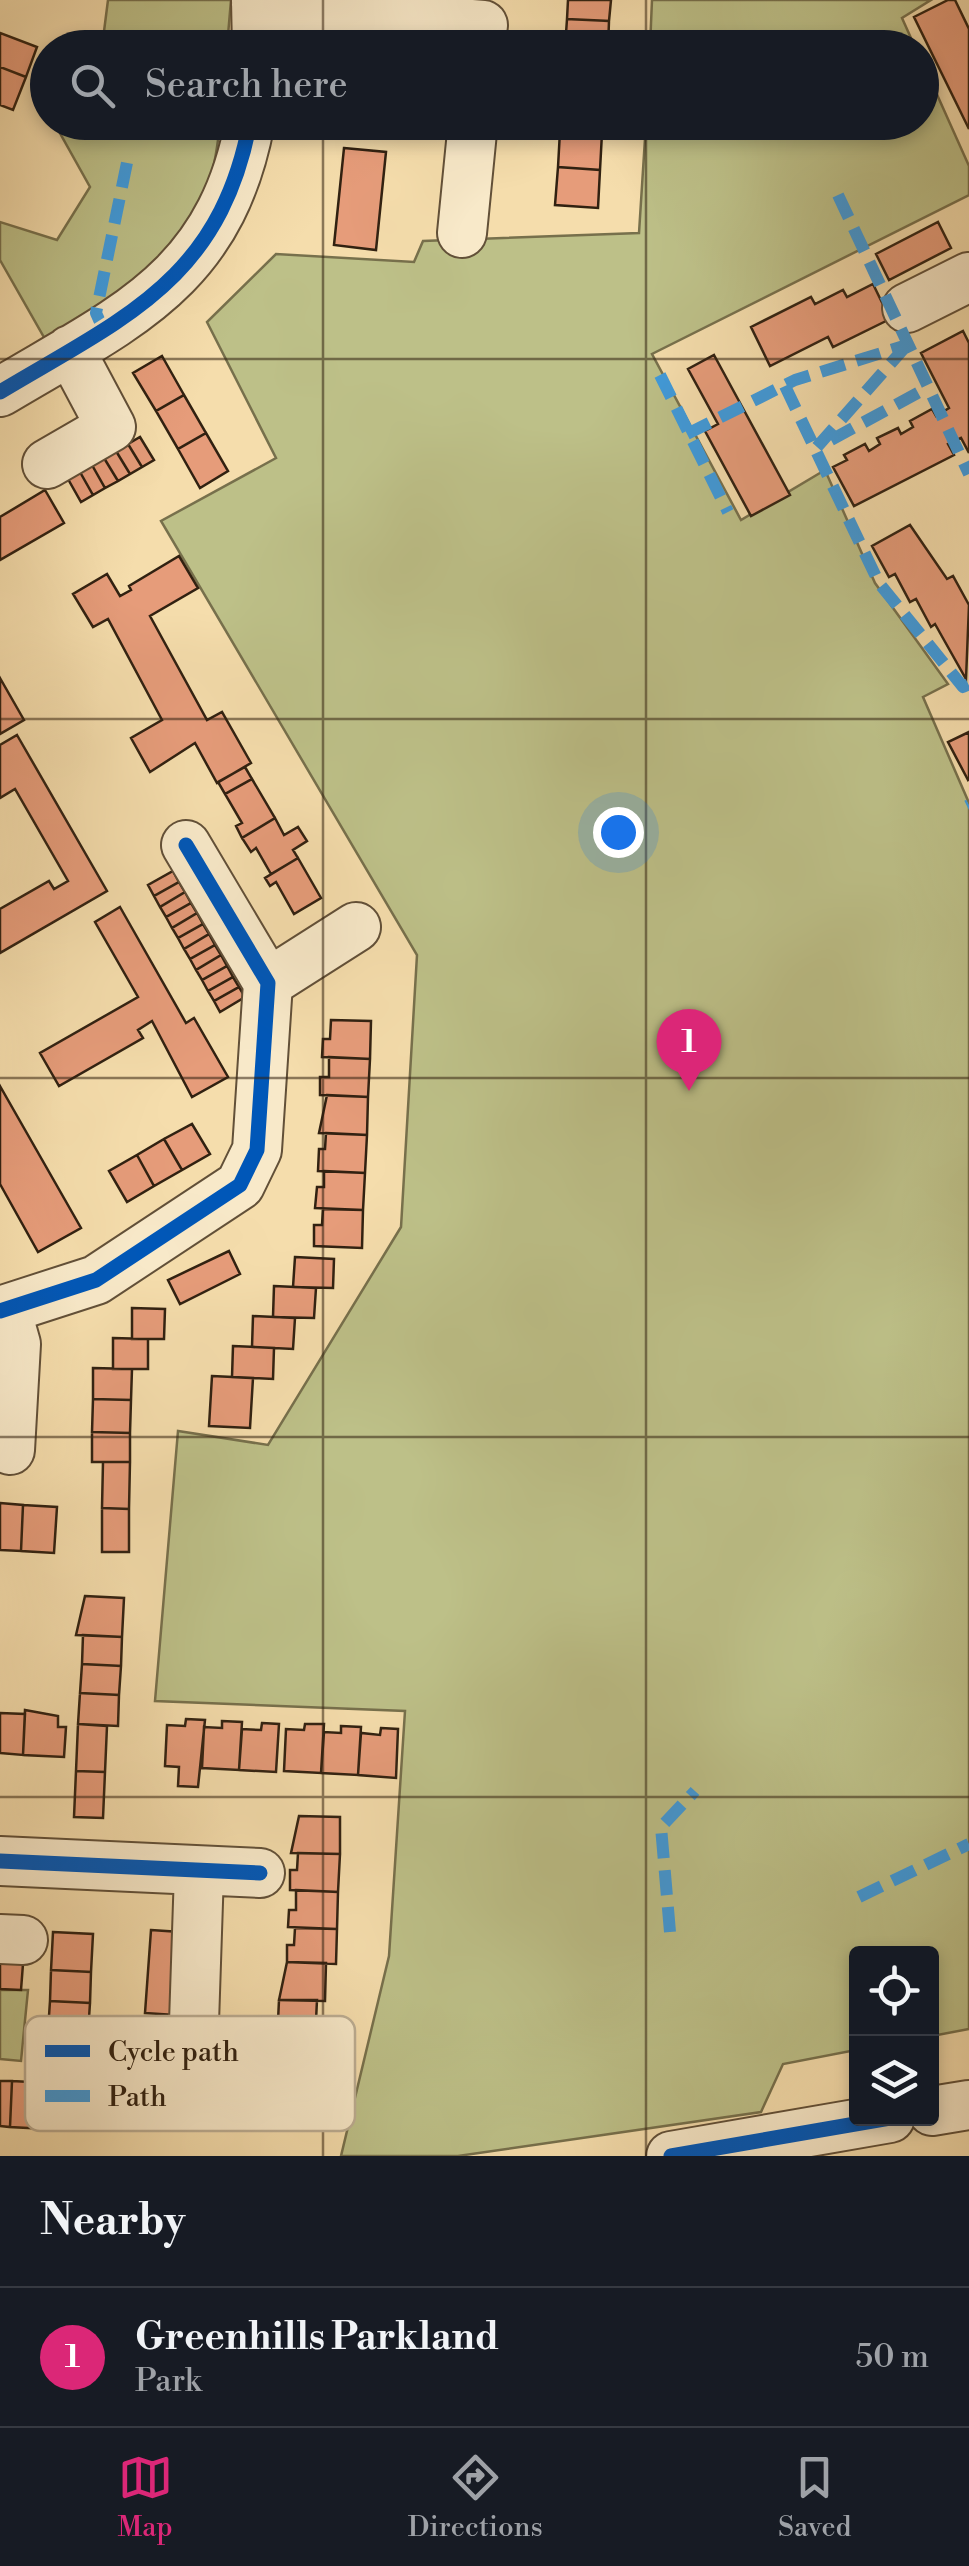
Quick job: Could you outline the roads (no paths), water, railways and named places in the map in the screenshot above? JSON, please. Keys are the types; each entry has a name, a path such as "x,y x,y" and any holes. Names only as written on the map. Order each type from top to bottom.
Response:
{"street":[{"path":"256,18 483,24"},
{"path":"0,392 134,313 186,267 218,221 242,162 246,140"},
{"path":"462,234 471,140"},
{"path":"906,308 969,276"},
{"path":"48,464 111,427 70,350"},
{"path":"10,1450 16,1344 4,1312 96,1280 240,1185 257,1150 268,984 186,845"},
{"path":"268,984 356,927"},
{"path":"0,1861 260,1873"},
{"path":"194,2016 199,1872"},
{"path":"939,2110 969,2105"},
{"path":"672,2156 849,2125"}],"place":[{"name":"Greenhills Parkland","path":"689,1091"}]}
